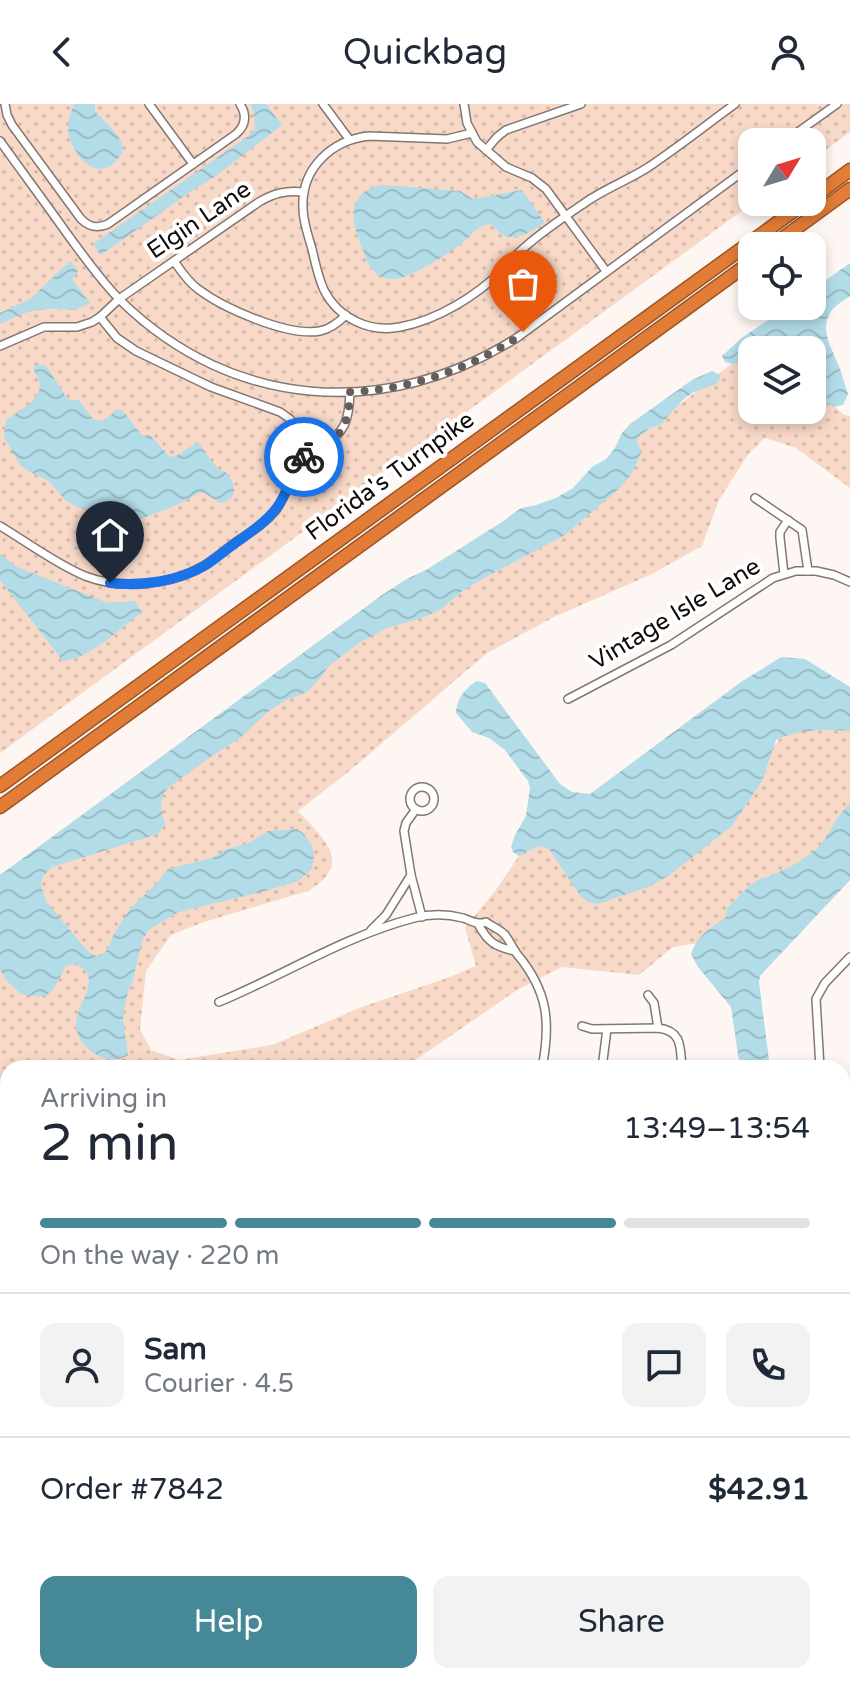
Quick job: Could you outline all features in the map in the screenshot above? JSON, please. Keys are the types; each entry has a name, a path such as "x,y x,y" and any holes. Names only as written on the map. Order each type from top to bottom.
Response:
{"highway":[{"path":"826,188 850,170"},
{"path":"791,232 850,189"},
{"name":"Florida's Turnpike","path":"0,786 787,216"},
{"name":"Florida's Turnpike","path":"0,807 738,271"}],"street":[{"path":"5,104 12,125 81,219 96,227 108,224 240,130 245,116 240,104"},
{"path":"149,104 193,164"},
{"path":"323,104 349,139"},
{"path":"464,104 467,123 486,150 506,167 542,185 606,271"},
{"path":"486,150 506,130 581,104"},
{"path":"472,133 447,139 369,136 349,139 321,157 309,175 304,192 303,217 320,280 330,299 346,315 365,325 387,328 409,325 457,304 488,283 523,248 566,216 646,169 735,104"},
{"path":"804,128 837,104"},
{"path":"1,145 94,270 145,323 215,366 273,385 319,392 350,392 409,385 478,361 518,337 738,175"},
{"name":"Elgin Lane","path":"100,317 119,299 270,196 288,191 304,192"},
{"path":"174,261 198,290 234,310 269,324 318,332 333,326 346,315"},
{"path":"0,346 44,327 77,327 100,317 117,338 136,351 211,387 280,412 290,419 314,450"},
{"path":"0,526 73,570 99,580 126,585 166,580 204,566 268,519 284,497 300,461 308,452 330,442 342,431 348,418 350,392"},
{"path":"755,498 802,530 808,571"},
{"path":"784,574 780,532 788,520"},
{"name":"Vintage Isle Lane","path":"568,699 671,645 762,584 784,574 808,571 834,575 850,582"},
{"path":"416,809 404,831 422,917"},
{"path":"366,934 386,915 411,875"},
{"path":"219,1002 329,949 422,917 452,916 478,924 486,922 503,933 540,988 547,1016 544,1060"},
{"path":"478,924 485,937 493,943 515,951"},
{"path":"820,1060 816,999 825,983 850,957"},
{"path":"648,995 654,1003 658,1028"},
{"path":"582,1026 669,1030 678,1037 681,1060"},
{"path":"603,1060 607,1029"}],"shaded area":[{"path":"0,104 850,104 850,132 826,150 826,128 738,128 738,214 0,753"},
{"path":"738,359 738,424 826,424 826,399 844,415 850,416 850,488 796,448 765,438 749,453 719,500 702,546 652,574 554,617 487,653 298,811 330,851 330,870 322,881 308,891 171,935 146,971 140,1029 151,1050 179,1060 0,1060 0,932 15,890 398,610 553,536 637,438"},
{"path":"850,724 850,814 836,837 711,941 673,947 639,975 562,967 517,990 416,1060 179,1060 272,1045 362,1007 476,966 465,928 519,856 541,838 721,821 787,728"}],"water":[{"path":"74,104 95,104 95,111 121,141 123,153 109,167 90,166 74,149 68,129"},
{"path":"250,104 266,104 282,125 216,176 101,255 93,244 255,129"},
{"path":"382,185 460,191 473,199 522,190 545,223 518,237 506,236 492,225 485,225 420,270 395,279 385,278 374,272 368,262 354,218 354,209 362,194"},
{"path":"70,261 78,271 72,279 90,303 72,310 33,311 0,324 0,313 30,299"},
{"path":"850,263 850,296 832,310 826,327 848,394 843,405 833,407 826,401 826,336 744,336 768,320 826,320 826,280"},
{"path":"738,342 738,363 725,362 722,356"},
{"path":"36,365 47,367 67,398 71,401 78,399 93,419 102,421 119,409 141,434 150,435 170,457 198,442 212,462 226,472 234,493 220,503 199,493 141,519 77,507 65,500 49,481 20,465 4,437 6,420 29,404 38,393 39,381 33,369"},
{"path":"712,371 720,375 716,384 685,398 660,425 637,438 642,451 633,471 621,487 565,535 484,578 443,608 425,617 387,628 360,642 329,666 307,692 269,711 240,738 168,788 162,796 161,808 165,825 158,834 52,867 43,876 41,885 46,901 85,948 93,955 100,956 107,950 129,910 168,869 215,857 224,850 249,843 268,831 297,829 312,846 312,869 298,881 179,912 150,929 142,940 125,1005 123,1018 128,1055 103,1058 82,1042 76,1026 89,984 84,970 75,964 66,966 47,995 21,994 8,982 0,970 0,875 382,595 521,508 556,498 573,488 592,467 606,459 630,424 692,380"},
{"path":"0,554 17,567 108,603 135,601 142,612 94,649 63,661 0,580"},
{"path":"781,657 805,659 850,687 850,731 812,731 776,740 762,781 732,826 668,876 651,886 597,904 581,897 549,849 538,846 519,856 513,852 511,847 515,835 526,816 530,788 505,750 489,738 472,732 456,713 460,699 477,681 485,683 560,784 572,792 590,794 741,682"},
{"path":"850,804 850,880 760,976 769,1060 739,1060 731,1007 691,954 701,937 726,917 727,908 751,885 806,857 825,839"}],"way so far":[{"path":"304,457 342,431 348,418 350,392 386,389 432,379 478,361 523,332"}],"route":[{"path":"110,583 126,585 166,580 204,566 268,519 284,497 304,457"}]}
